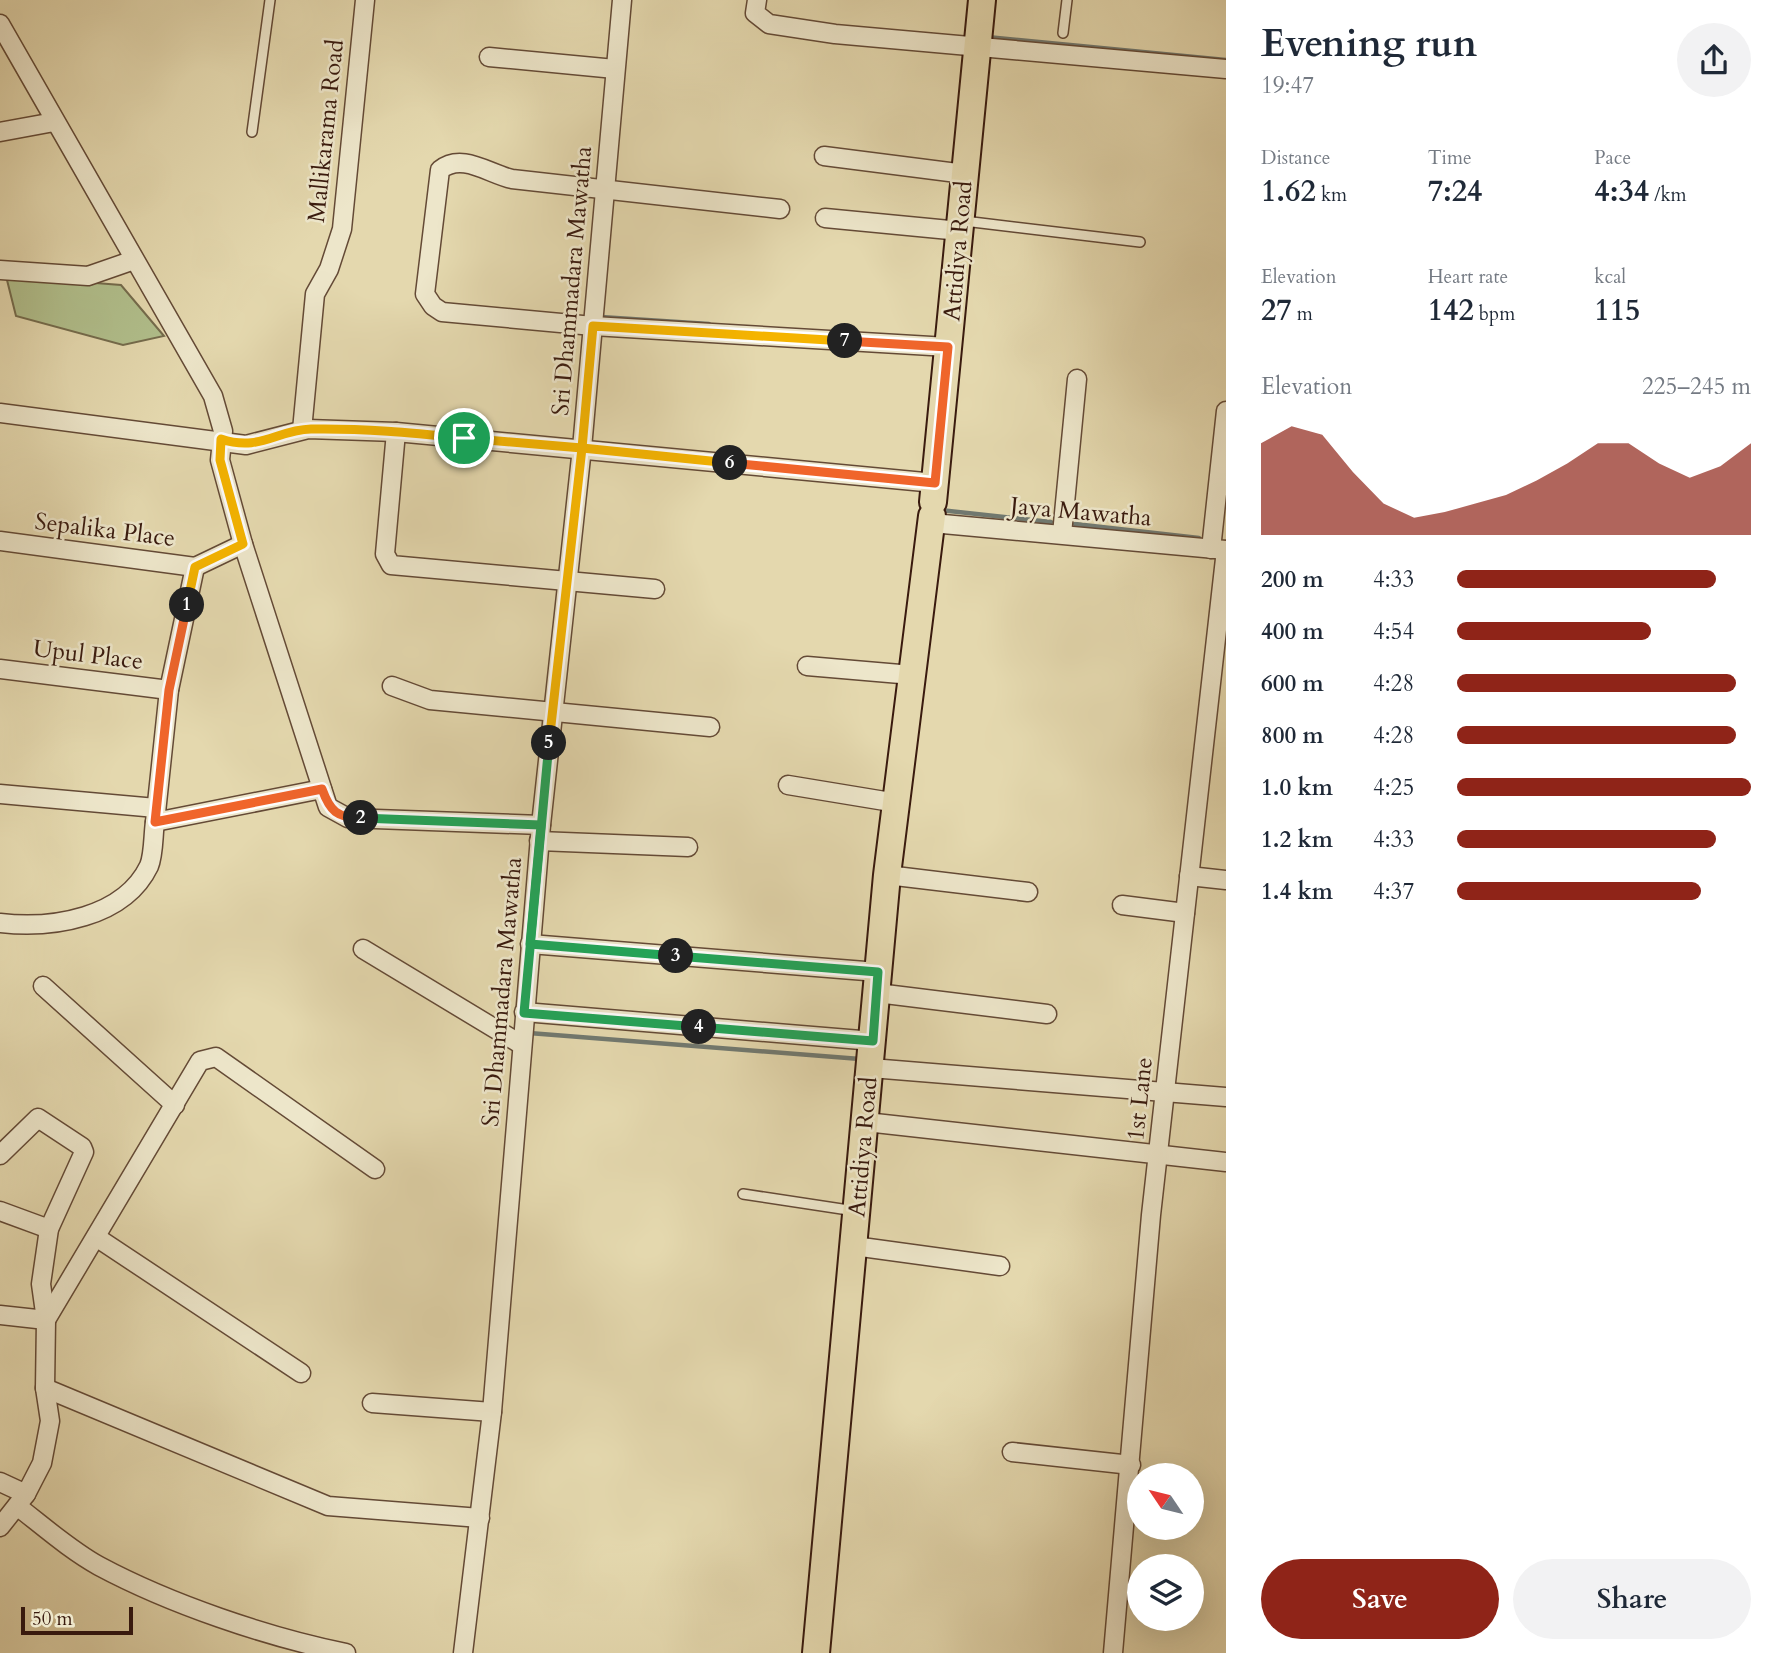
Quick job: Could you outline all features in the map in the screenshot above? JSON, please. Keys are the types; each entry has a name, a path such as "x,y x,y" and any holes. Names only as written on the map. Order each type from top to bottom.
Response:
{"main road":[{"name":"Attidiya Road","path":"816,1653 887,874 933,506 982,0"}],"street":[{"name":"Mallikarama Road","path":"302,430 315,294 329,269 342,229 365,0"},
{"name":"Sri Dhammadara Mawatha","path":"463,1653 492,1412 540,833 582,448 622,0"},
{"path":"757,0 755,13 769,24 835,34 1226,69"},
{"path":"0,24 213,396 223,431 220,460 243,544 328,807 348,818 688,847"},
{"path":"489,57 615,69"},
{"path":"0,132 54,122"},
{"path":"824,156 965,174"},
{"path":"780,209 512,179 480,166 458,163 440,170 425,293 433,306 442,312 593,326 948,347"},
{"path":"825,218 960,226"},
{"path":"0,270 88,276 134,260"},
{"path":"1062,534 1077,379"},
{"name":"1st Lane","path":"1130,1463 1221,550 1226,411"},
{"path":"0,413 221,439 235,444 256,444 302,430 397,432 582,448 933,506"},
{"path":"397,432 385,554 391,565 655,589"},
{"name":"Jaya Mawatha","path":"933,506 1062,534 1221,550"},
{"name":"Sepalika Place","path":"0,541 195,567 169,690 150,864 130,895 97,912 32,927 0,923"},
{"path":"195,567 243,544"},
{"path":"807,666 912,676"},
{"name":"Upul Place","path":"0,669 169,690"},
{"path":"392,685 430,700 710,727"},
{"path":"788,785 897,803"},
{"path":"0,794 155,815 322,789"},
{"path":"887,874 1028,892"},
{"path":"1189,876 1226,880"},
{"path":"1122,905 1185,913"},
{"path":"530,944 878,983 1048,1014"},
{"path":"363,949 522,1045"},
{"path":"43,986 175,1105"},
{"path":"524,1013 873,1041"},
{"path":"46,1320 200,1062 216,1058 375,1169"},
{"path":"871,1068 1226,1097"},
{"path":"0,1155 38,1118 82,1147 84,1155 49,1229 41,1284 46,1320 45,1388 50,1421 43,1463 21,1500 0,1527"},
{"path":"866,1122 1226,1162"},
{"path":"0,1211 49,1229"},
{"path":"96,1237 301,1373"},
{"path":"854,1246 1000,1266"},
{"path":"0,1315 46,1320"},
{"path":"45,1388 328,1506 480,1518"},
{"path":"372,1403 492,1412"},
{"path":"1012,1452 1127,1465"},
{"path":"0,1482 98,1565 201,1610 316,1647 346,1653"},
{"name":"1st Lane","path":"1113,1653 1127,1498"}],"lane":[{"path":"252,132 270,0"},
{"path":"1063,33 1067,0"},
{"path":"960,226 1140,242"},
{"path":"743,1194 857,1211"}],"green space":[{"path":"6,276 121,285 164,336 123,345 16,316"}],"waterway":[{"path":"987,37 1226,60"},
{"path":"601,317 709,324"},
{"path":"940,510 1051,522"},
{"path":"1075,524 1199,538"},
{"path":"529,1033 860,1059"}],"route":[{"path":"464,438 397,432 308,429 256,444 235,444 221,439 220,460 243,544 195,567 169,690 155,822 322,789 328,807 348,818 541,825 530,944 878,972 873,1041 524,1013 530,944 539,841 541,825 566,580 582,448 935,483 948,347 593,326 582,448 464,438"}]}
